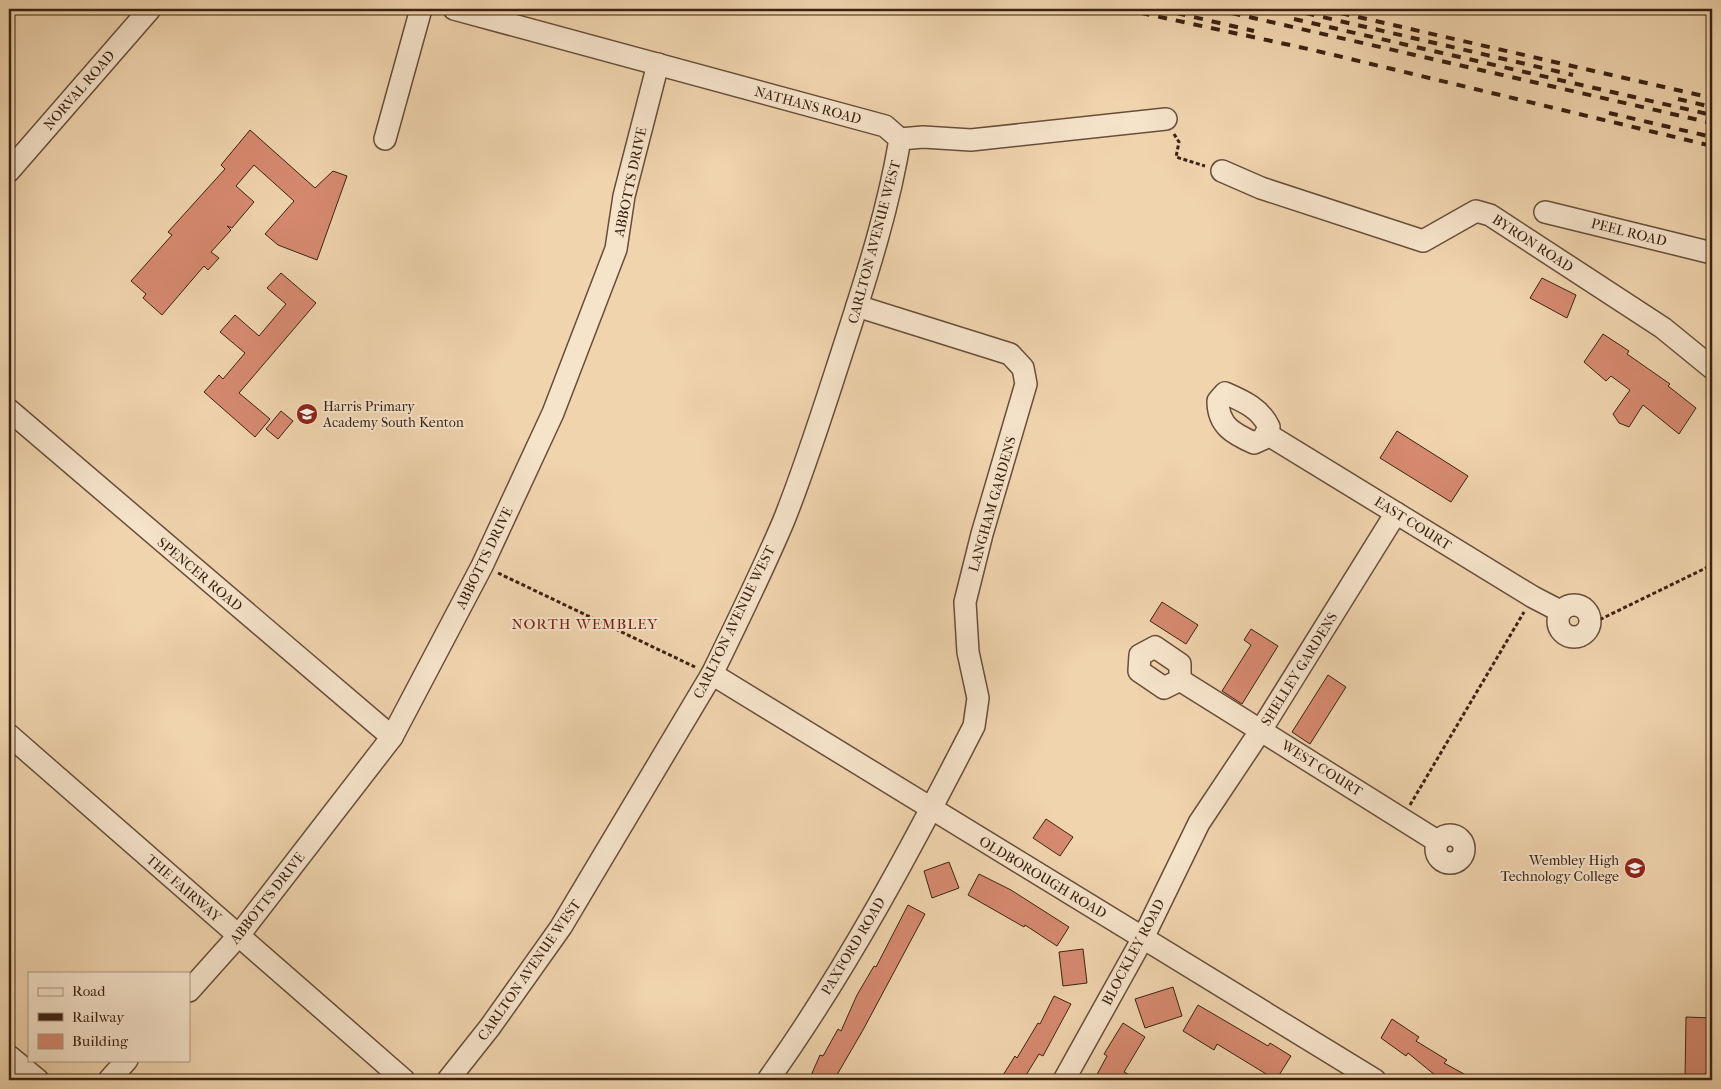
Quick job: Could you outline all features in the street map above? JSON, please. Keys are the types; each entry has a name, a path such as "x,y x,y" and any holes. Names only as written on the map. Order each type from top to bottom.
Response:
{"street":[{"name":"NORVAL ROAD","path":"9,171 150,9"},
{"path":"386,139 422,9"},
{"name":"NATHANS ROAD","path":"454,9 885,126 900,139"},
{"name":"ABBOTTS DRIVE","path":"190,991 239,935 392,737 482,566 553,413 616,249 624,196 658,64"},
{"path":"900,139 923,137 971,140 1166,119"},
{"name":"CARLTON AVENUE WEST","path":"448,1080 490,1027 561,927 593,877 712,674 784,520 821,417 857,306 894,178 900,139"},
{"name":"BYRON ROAD","path":"1222,171 1261,188 1423,241 1476,211 1490,215 1663,328 1712,368"},
{"name":"PEEL ROAD","path":"1545,212 1712,253"},
{"name":"LANGHAM GARDENS","path":"857,306 1010,354 1023,368 1026,384 982,534 965,602 968,652 978,698 974,726 932,808"},
{"name":"SPENCER ROAD","path":"9,410 392,737"},
{"name":"EAST COURT","path":"1267,434 1533,597 1560,611 1557,622 1564,635 1577,638 1587,632 1591,618 1588,613"},
{"name":"SHELLEY GARDENS","path":"1199,823 1261,730 1396,513"},
{"name":"OLDBOROUGH ROAD","path":"712,674 1373,1080"},
{"name":"WEST COURT","path":"1180,680 1437,841"},
{"name":"THE FAIRWAY","path":"9,735 404,1080"},
{"name":"PAXFORD ROAD","path":"768,1080 830,985 932,808"},
{"name":"BLOCKLEY ROAD","path":"1064,1080 1143,938 1199,823"},
{"path":"9,1056 38,1080"},
{"path":"109,1080 125,1062"}],"path":[{"path":"1176,139 1178,142 1176,157 1222,171"},
{"path":"1588,613 1601,619 1712,565"},
{"path":"482,566 712,674"},
{"path":"1402,818 1533,597"}],"building":[{"path":"250,130 315,188 333,171 347,176 317,260 278,245 265,234 294,201 254,165 236,186 254,202 232,228 227,226 231,230 211,252 219,258 208,270 204,266 162,315 143,298 146,294 131,281 172,235 168,232 225,169 221,165"},
{"path":"281,273 316,303 239,393 270,419 255,437 204,392 219,375 223,379 245,353 220,332 235,315 259,336 286,304 267,288"},
{"path":"1542,278 1576,295 1567,318 1530,298"},
{"path":"1603,334 1629,351 1627,354 1670,384 1668,386 1696,408 1679,434 1643,405 1629,427 1619,423 1613,414 1630,390 1611,376 1606,381 1584,362"},
{"path":"281,411 293,421 278,439 266,429"},
{"path":"1397,431 1468,476 1451,502 1380,458"},
{"path":"1162,602 1198,625 1186,644 1150,621"},
{"path":"1251,629 1278,646 1242,704 1222,691 1251,645 1244,640"},
{"path":"1328,675 1346,687 1310,744 1292,732"},
{"path":"1046,819 1073,837 1060,856 1033,838"},
{"path":"949,862 959,888 932,898 924,871"},
{"path":"979,874 1011,890 1069,927 1057,946 1025,925 1024,927 968,895"},
{"path":"908,905 925,914 863,1030 834,1080 809,1080 820,1055 823,1056 838,1029 841,1031 857,995 874,966 876,967"},
{"path":"1083,949 1087,983 1063,986 1059,952"},
{"path":"1173,987 1182,1016 1145,1028 1135,999"},
{"path":"1054,996 1071,1004 1043,1056 1039,1054 1023,1080 1000,1080 1015,1056 1017,1058 1038,1023 1040,1024"},
{"path":"1198,1005 1268,1046 1270,1043 1291,1056 1276,1080 1217,1044 1214,1050 1183,1031"},
{"path":"1686,1017 1712,1018 1712,1080 1685,1080"},
{"path":"1392,1019 1419,1037 1416,1041 1447,1060 1444,1063 1475,1080 1441,1080 1408,1053 1406,1056 1381,1038"},
{"path":"1123,1023 1145,1037 1124,1072 1139,1080 1094,1080 1107,1056 1104,1054"}],"railway":[{"path":"1123,9 1313,50 1712,146"},
{"path":"1159,9 1254,31"},
{"path":"1214,9 1712,123"},
{"path":"1288,9 1573,75"},
{"path":"1323,9 1712,98"},
{"path":"1294,19 1712,115"},
{"path":"1678,99 1712,107"},
{"path":"1609,113 1712,137"}],"place":[{"name":"Harris Primary Academy South Kenton","path":"307,414"},
{"name":"Wembley High Technology College","path":"1635,868"}],"district":[{"name":"NORTH WEMBLEY","path":"585,624"}]}
